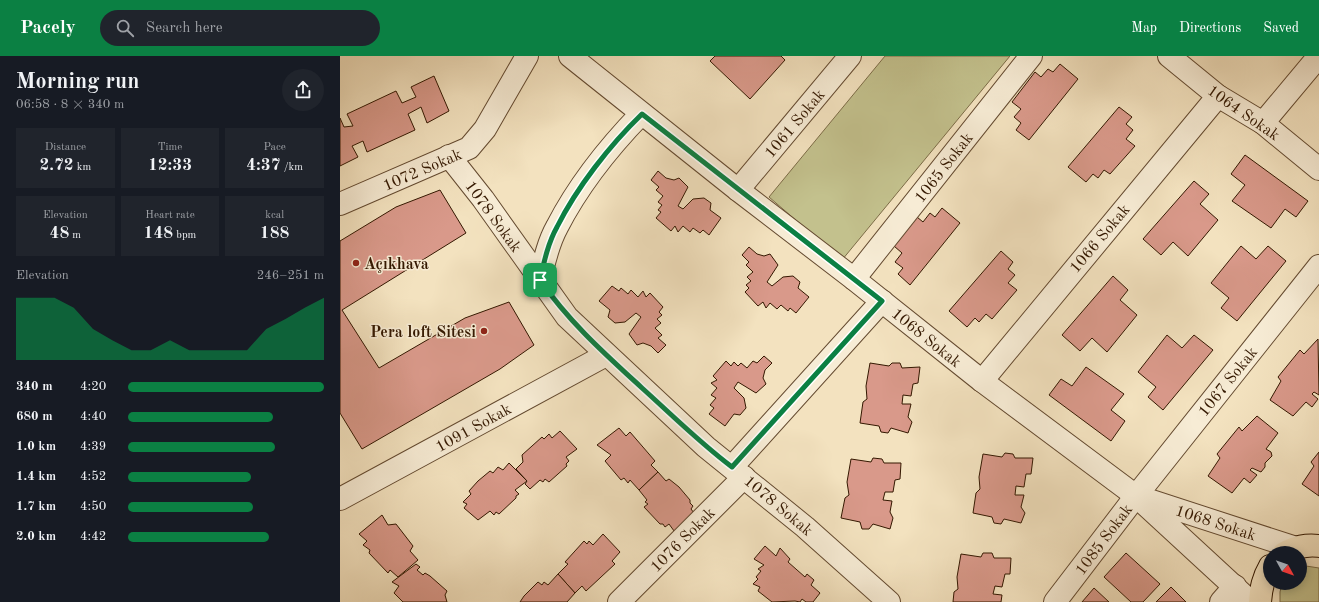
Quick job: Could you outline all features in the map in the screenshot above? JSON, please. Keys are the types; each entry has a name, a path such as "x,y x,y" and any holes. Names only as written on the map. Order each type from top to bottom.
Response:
{"main road":[{"path":"1260,602 1263,582"}],"street":[{"name":"1072 Sokak","path":"340,204 469,148 478,139 496,111 527,56"},
{"name":"1068 Sokak","path":"570,56 982,381 1136,496 1251,602"},
{"name":"1061 Sokak","path":"738,190 850,56"},
{"name":"1065 Sokak","path":"854,279 1031,56"},
{"name":"1064 Sokak","path":"1169,56 1218,96 1263,123 1319,169"},
{"path":"1263,123 1319,56"},
{"name":"1066 Sokak","path":"982,381 1218,96"},
{"path":"540,280 544,258 556,227 588,179 629,126 642,114"},
{"name":"1078 Sokak","path":"449,156 483,199 567,317 706,447 806,527 889,602"},
{"name":"1067 Sokak","path":"1136,496 1319,266"},
{"name":"1076 Sokak","path":"619,602 738,472 882,301"},
{"name":"1091 Sokak","path":"340,500 606,355"},
{"name":"1068 Sokak","path":"1136,496 1303,546"},
{"name":"1085 Sokak","path":"1055,602 1136,496"},
{"path":"1221,602 1235,586"}],"shaded area":[{"path":"885,56 1010,56 842,260 769,197"},
{"path":"1307,566 1319,568 1319,602 1280,602 1280,590 1307,590"}],"building":[{"path":"715,56 781,56 785,60 750,99 710,61"},
{"path":"1060,64 1078,79 1029,140 1016,130 1021,123 1014,117 1021,109 1012,102 1035,72 1041,77 1048,69 1053,72"},
{"path":"434,76 449,111 427,123 421,107 408,114 415,130 367,152 363,141 352,146 358,157 340,166 340,118 344,127 353,126 347,114 396,91 402,103 416,97 411,87"},
{"path":"1119,107 1132,117 1126,124 1133,130 1126,139 1135,146 1110,174 1104,170 1098,178 1093,174 1086,182 1068,167"},
{"path":"1245,155 1308,201 1296,217 1285,209 1271,228 1232,201 1245,185 1231,174"},
{"path":"658,171 666,178 674,180 679,178 688,187 678,206 683,209 693,199 704,198 711,203 710,210 721,218 709,235 703,230 700,233 693,228 690,232 683,226 678,232 675,226 671,231 656,218 661,212 658,210 662,205 658,202 663,196 656,190 659,187 651,180"},
{"path":"1194,181 1209,194 1200,204 1218,220 1188,256 1173,242 1161,255 1143,239"},
{"name":"Pera loft Sitesi","path":"440,190 466,233 342,310 379,368 465,318 509,302 534,345 500,369 362,449 340,413 340,241 396,207"},
{"path":"942,208 960,223 910,285 898,274 903,268 895,262 902,253 894,246 917,217 923,222 930,213 935,217"},
{"path":"1241,246 1256,259 1268,246 1286,261 1237,321 1221,308 1229,298 1211,283"},
{"path":"749,247 757,254 764,256 770,254 778,265 767,282 772,286 783,277 793,276 800,282 798,288 809,297 796,313 790,308 788,311 781,305 777,309 770,303 766,308 763,302 758,306 745,292 749,288 746,285 751,281 747,277 753,272 746,265 749,262 742,255"},
{"path":"1001,251 1013,262 1008,269 1015,275 1008,283 1017,290 992,319 986,314 979,322 975,318 967,327 949,311"},
{"path":"1113,276 1128,290 1120,300 1137,315 1107,352 1092,338 1080,351 1062,335"},
{"path":"612,286 619,291 621,288 628,294 631,290 638,297 643,291 646,297 650,293 663,307 659,312 662,315 657,319 661,323 655,328 662,335 658,338 666,345 658,353 651,346 643,343 637,345 629,334 641,317 636,313 625,322 615,323 608,317 610,310 599,301"},
{"path":"1167,335 1182,348 1194,335 1213,350 1163,410 1148,397 1156,387 1138,372"},
{"path":"1318,339 1319,395 1314,392 1312,394 1318,399 1312,407 1306,402 1293,416 1270,400 1281,381 1278,377 1300,350 1304,354"},
{"path":"764,356 772,363 765,370 763,378 766,384 756,393 738,382 734,388 744,398 746,408 740,415 734,414 725,426 709,414 714,408 710,405 716,398 711,395 717,388 711,383 717,380 713,376 726,361 731,366 734,362 738,366 741,363 747,368 753,361 757,363"},
{"path":"870,363 889,366 892,363 900,363 902,368 920,367 918,383 913,384 911,396 903,395 902,404 911,404 908,417 912,422 908,433 891,428 888,433 881,432 879,426 860,423 863,402 867,399 866,386"},
{"path":"1086,367 1124,394 1111,410 1125,421 1111,441 1049,395 1061,379 1072,386"},
{"path":"1257,416 1278,433 1266,449 1271,452 1272,456 1265,463 1265,467 1261,472 1252,468 1250,470 1257,475 1250,483 1244,478 1232,493 1208,476 1220,458 1217,454 1239,427 1242,431"},
{"path":"619,428 626,436 630,432 655,461 651,465 658,472 639,490 630,480 628,483 624,478 621,480 605,461 611,455 597,445"},
{"path":"560,431 577,449 566,457 569,461 566,464 567,466 549,482 545,479 543,482 540,480 530,489 525,484 527,481 516,469 523,462 522,455 542,437 544,439 549,434 552,438"},
{"path":"1319,452 1319,496 1302,484 1314,466 1311,462"},
{"path":"1005,453 1013,454 1015,458 1033,458 1031,474 1026,474 1024,487 1016,486 1015,495 1024,495 1021,507 1025,513 1021,523 1004,519 1001,524 994,523 992,517 973,513 976,493 980,489 979,477 983,454 1002,457"},
{"path":"873,458 882,459 884,463 901,463 900,479 895,480 893,492 885,492 883,500 892,501 890,512 893,518 890,529 873,524 869,529 862,529 860,522 841,518 845,498 849,495 847,482 851,459 871,462"},
{"path":"509,463 527,481 515,490 519,494 499,514 496,512 494,515 490,511 478,520 464,508 467,504 463,502 471,494 469,491 478,481 490,471 493,473 498,467 503,470"},
{"path":"658,472 666,481 669,479 679,487 690,500 690,503 693,506 691,509 697,517 677,535 669,524 665,527 663,524 660,524 644,507 648,504 645,502 647,500 639,490"},
{"path":"382,515 388,525 396,524 413,546 410,551 418,560 398,577 390,570 388,573 369,553 370,550 363,545 367,541 359,534"},
{"path":"603,534 620,552 612,561 615,564 586,591 582,586 575,593 558,574 568,564 565,562 584,541 587,544 589,541 593,545"},
{"path":"765,546 776,556 780,548 790,559 788,562 805,577 807,574 814,580 811,585 820,593 813,602 806,602 802,599 800,602 772,602 758,591 760,587 753,584 758,579 756,577 761,571 758,569 764,565 754,559"},
{"path":"983,553 992,553 994,558 1011,558 1010,574 1005,574 1002,587 995,586 993,594 1002,595 1001,602 953,602 954,592 958,589 957,577 961,554 981,557"},
{"path":"1126,553 1160,584 1143,602 1131,602 1104,577"},
{"path":"416,564 420,567 417,570 423,575 425,573 430,576 447,591 445,595 447,602 403,602 394,593 399,586 392,582"},
{"path":"558,574 575,593 567,602 520,602 538,582 542,585 544,582 548,585"},
{"path":"1171,587 1186,602 1156,602"},
{"path":"1094,588 1109,602 1082,602"}],"place":[{"name":"Açıkhava","path":"356,263"},
{"name":"Pera loft Sitesi","path":"484,331"}],"route":[{"path":"642,114 882,301 732,467 706,447 606,355 567,317 540,280 544,258 556,227 588,179 629,126 642,114"}]}
